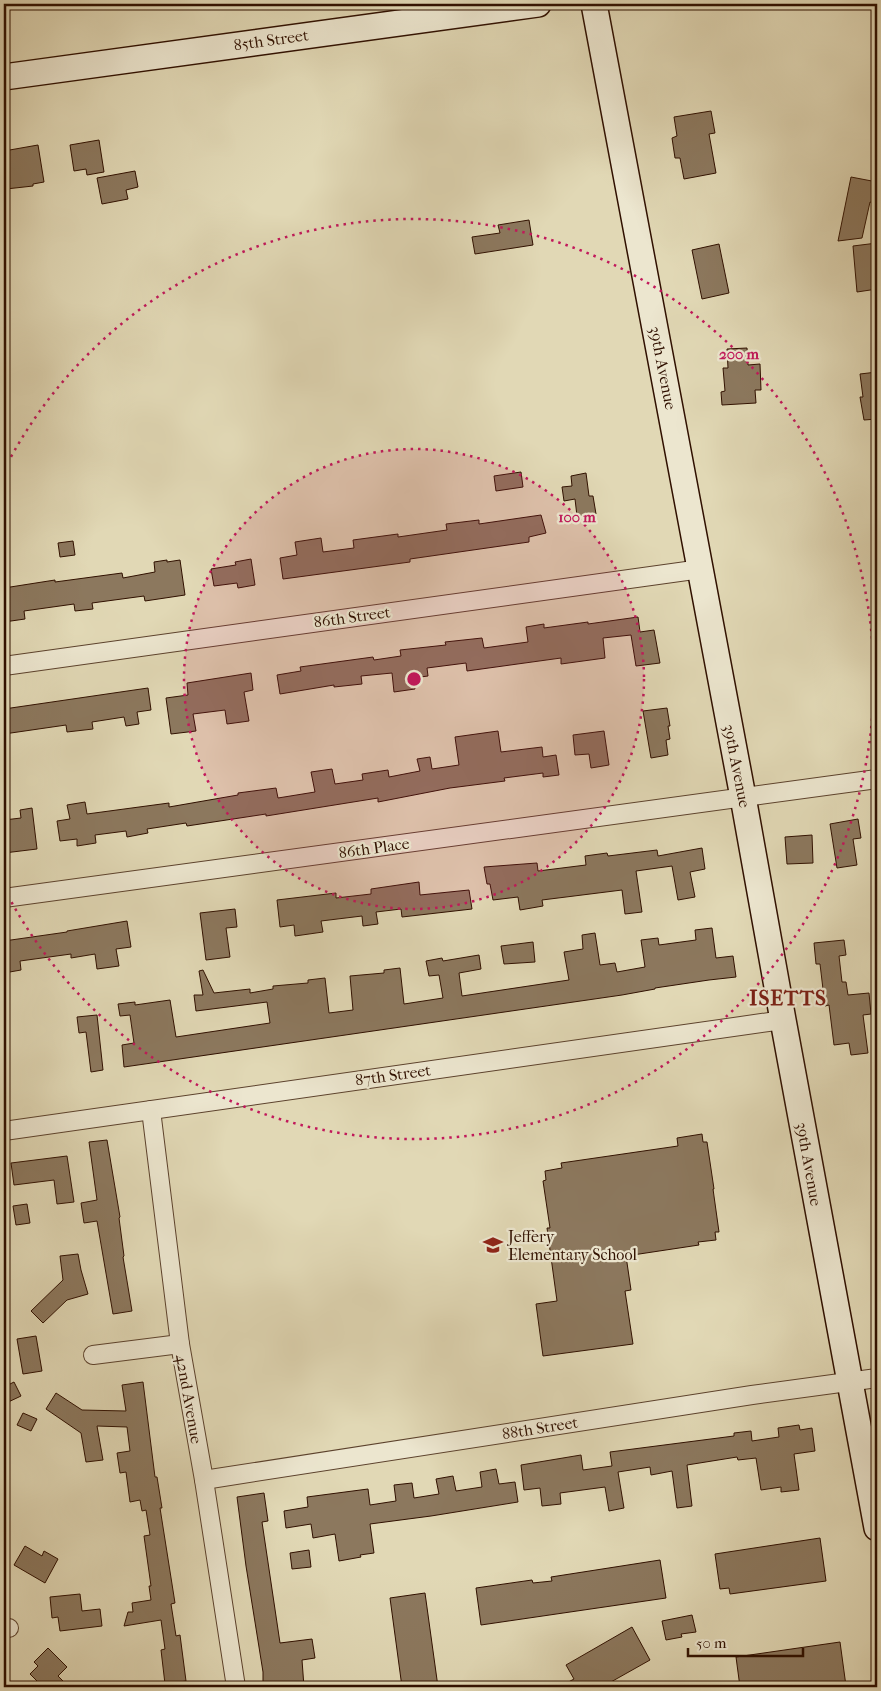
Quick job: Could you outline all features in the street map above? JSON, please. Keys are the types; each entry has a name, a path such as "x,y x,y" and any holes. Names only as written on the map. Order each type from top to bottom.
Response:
{"main road":[{"name":"85th Street","path":"4,77 538,4"},
{"name":"39th Avenue","path":"594,4 743,797 877,1528"}],"street":[{"name":"86th Street","path":"4,666 700,569"},
{"name":"86th Place","path":"4,898 877,779"},
{"name":"87th Street","path":"4,1130 783,1020"},
{"name":"42nd Avenue","path":"151,1110 180,1344 204,1480 236,1687"},
{"path":"93,1355 180,1344"},
{"name":"88th Street","path":"204,1480 752,1395 877,1378"}],"building":[{"path":"711,111 715,133 709,134 716,173 684,179 680,158 675,158 672,138 677,136 674,117"},
{"path":"99,140 104,172 87,175 86,169 74,171 70,145"},
{"path":"38,145 44,182 33,184 33,186 6,189 4,151"},
{"path":"135,171 138,187 126,190 128,199 102,204 97,178"},
{"path":"851,177 877,182 877,204 870,202 862,238 838,241"},
{"path":"529,220 533,245 475,254 472,237 500,233 498,225"},
{"path":"877,243 877,289 857,292 853,246"},
{"path":"719,244 729,293 702,299 692,250"},
{"path":"747,348 748,365 760,364 761,390 755,390 756,403 722,405 721,392 725,391 723,368 728,368 727,349"},
{"path":"877,372 877,419 864,420 860,397 863,397 860,374"},
{"path":"521,472 523,487 496,491 494,476"},
{"path":"586,473 589,496 593,496 596,514 577,516 575,499 564,501 562,487 572,486 571,476"},
{"path":"541,515 546,533 529,537 529,542 410,559 410,562 283,579 280,558 297,555 295,542 321,538 323,552 354,548 353,540 398,534 398,537 447,530 446,524 479,520 479,524"},
{"path":"73,541 75,555 60,557 58,543"},
{"path":"251,559 255,585 238,588 237,583 214,586 211,569 236,565 235,562"},
{"path":"167,560 167,562 180,560 185,595 145,601 144,596 92,603 93,609 75,611 74,604 24,611 25,619 4,622 4,588 55,580 55,582 122,573 123,578 155,572 154,562"},
{"path":"638,617 640,632 654,630 660,663 636,666 631,635 603,638 605,658 561,664 561,658 467,671 466,663 427,668 428,676 413,678 415,689 394,692 392,673 361,676 362,684 334,687 334,685 280,694 277,675 301,671 300,667 373,657 374,660 401,656 400,650 446,645 445,642 482,638 484,648 528,642 526,627 544,624 544,628"},
{"path":"251,673 253,690 244,692 249,721 227,724 225,710 193,714 196,731 171,734 166,698 188,695 187,683"},
{"path":"148,688 151,710 137,712 139,724 126,726 124,717 92,722 93,729 67,732 66,725 4,734 4,709"},
{"path":"667,708 670,726 668,726 670,739 666,740 668,755 651,758 643,711"},
{"path":"498,731 501,752 542,747 543,757 556,755 559,775 543,777 543,773 504,778 505,781 450,788 378,802 378,798 266,816 266,814 187,826 186,823 147,829 148,833 127,837 126,831 95,835 96,843 77,846 77,839 60,841 57,821 70,819 67,805 85,802 87,814 169,803 169,807 238,795 238,793 276,788 278,798 315,792 311,772 332,769 335,784 363,780 362,774 388,770 389,777 420,771 417,759 430,757 432,769 459,765 455,737"},
{"path":"604,731 609,765 591,768 589,754 575,755 573,735"},
{"path":"32,808 37,849 4,853 4,820 21,818 20,810"},
{"path":"858,819 861,838 853,839 857,865 837,868 830,824"},
{"path":"812,835 813,863 787,864 785,837"},
{"path":"702,848 705,869 690,872 695,897 678,900 672,866 636,871 642,912 625,914 622,890 542,900 543,906 520,910 518,897 493,900 490,884 487,884 484,867 537,863 538,871 586,865 585,856 607,853 608,856 657,850 658,856"},
{"path":"419,882 420,895 469,890 472,909 402,917 401,909 376,912 378,924 363,926 362,916 321,921 323,932 295,936 294,925 280,927 277,900 336,893 336,898 371,894 371,889"},
{"path":"235,909 237,927 226,928 230,957 206,960 200,913"},
{"path":"127,921 131,947 116,949 119,966 97,969 95,954 71,958 71,954 20,961 21,970 4,973 4,941"},
{"path":"712,928 716,958 733,956 736,977 124,1067 122,1045 134,1043 130,1015 120,1016 118,1004 135,1002 135,1005 170,1000 176,1037 270,1023 267,1002 196,1011 194,995 203,995 199,971 203,970 214,993 250,989 250,993 273,989 273,986 308,983 308,980 325,978 329,1013 353,1010 350,976 384,973 384,970 400,968 404,1004 443,998 439,975 429,976 426,961 442,958 443,961 479,955 481,969 459,973 462,996 569,980 564,952 583,949 582,935 595,933 600,965 615,963 617,972 645,967 641,940 658,938 659,945 696,940 695,930"},
{"path":"844,940 846,955 839,956 842,982 846,982 848,995 869,993 871,1014 863,1015 868,1053 851,1055 849,1043 834,1045 829,1005 825,1006 820,964 816,964 814,943"},
{"path":"533,942 535,962 504,964 501,946"},
{"path":"97,1015 103,1070 91,1072 86,1032 79,1033 77,1017"},
{"path":"702,1134 703,1142 707,1142 714,1189 719,1232 715,1232 716,1240 698,1242 699,1245 626,1256 631,1290 625,1291 633,1344 543,1356 536,1304 557,1301 547,1228 550,1228 543,1181 546,1180 545,1171 562,1168 561,1163 678,1146 677,1138"},
{"path":"107,1140 120,1217 123,1257 132,1311 113,1314 97,1221 84,1223 81,1203 97,1200 89,1142"},
{"path":"67,1156 74,1202 57,1204 54,1180 14,1185 11,1163"},
{"path":"27,1204 30,1223 16,1225 13,1206"},
{"path":"78,1254 88,1294 67,1300 43,1323 31,1311 63,1280 60,1256"},
{"path":"36,1336 42,1371 23,1374 17,1339"},
{"path":"14,1382 21,1396 4,1404 4,1387"},
{"path":"143,1382 155,1477 157,1477 162,1508 160,1508 175,1603 171,1604 176,1636 180,1635 186,1681 165,1684 161,1650 165,1649 161,1620 124,1626 128,1612 133,1612 132,1603 151,1600 149,1586 151,1586 144,1536 150,1535 146,1510 142,1511 140,1500 130,1502 126,1472 120,1473 117,1453 130,1451 127,1427 97,1426 103,1460 86,1462 81,1433 46,1409 56,1393 82,1410 126,1411 122,1385"},
{"path":"23,1413 37,1419 31,1431 17,1425"},
{"path":"799,1425 800,1430 812,1428 815,1451 794,1454 799,1490 781,1492 781,1487 761,1490 756,1458 738,1460 737,1457 687,1465 692,1506 677,1508 672,1471 651,1475 650,1467 618,1472 624,1508 609,1511 605,1487 560,1493 561,1504 542,1506 540,1488 524,1490 521,1465 581,1455 583,1470 612,1466 610,1452 734,1436 734,1433 751,1431 752,1441 779,1437 778,1428"},
{"path":"496,1469 499,1484 515,1482 518,1502 370,1524 374,1553 360,1555 361,1557 339,1561 335,1534 313,1538 311,1524 286,1528 284,1511 308,1507 307,1497 368,1489 370,1505 396,1501 394,1485 412,1483 414,1498 439,1494 436,1479 453,1476 456,1491 482,1487 480,1472"},
{"path":"264,1493 268,1521 262,1522 280,1643 312,1639 315,1658 302,1660 304,1687 263,1687 263,1672 237,1497"},
{"path":"820,1538 826,1581 730,1594 729,1588 720,1589 715,1554"},
{"path":"25,1546 42,1556 44,1551 58,1559 45,1583 14,1565"},
{"path":"309,1550 311,1567 292,1569 290,1553"},
{"path":"660,1560 666,1598 481,1625 476,1588 532,1580 533,1583 552,1581 551,1577"},
{"path":"425,1593 438,1687 402,1687 390,1598"},
{"path":"80,1594 82,1611 100,1609 102,1626 60,1631 58,1617 52,1618 50,1597"},
{"path":"692,1615 696,1632 681,1634 682,1637 666,1640 662,1621"},
{"path":"632,1627 650,1660 602,1687 559,1687 574,1679 566,1665"},
{"path":"840,1642 846,1686 740,1687 736,1657"},
{"path":"48,1648 67,1667 58,1676 69,1687 43,1687 30,1674 38,1666 34,1662"}],"place":[{"name":"Jeffery Elementary School","path":"493,1245"}],"district":[{"name":"ISETTS","path":"788,998"}]}
